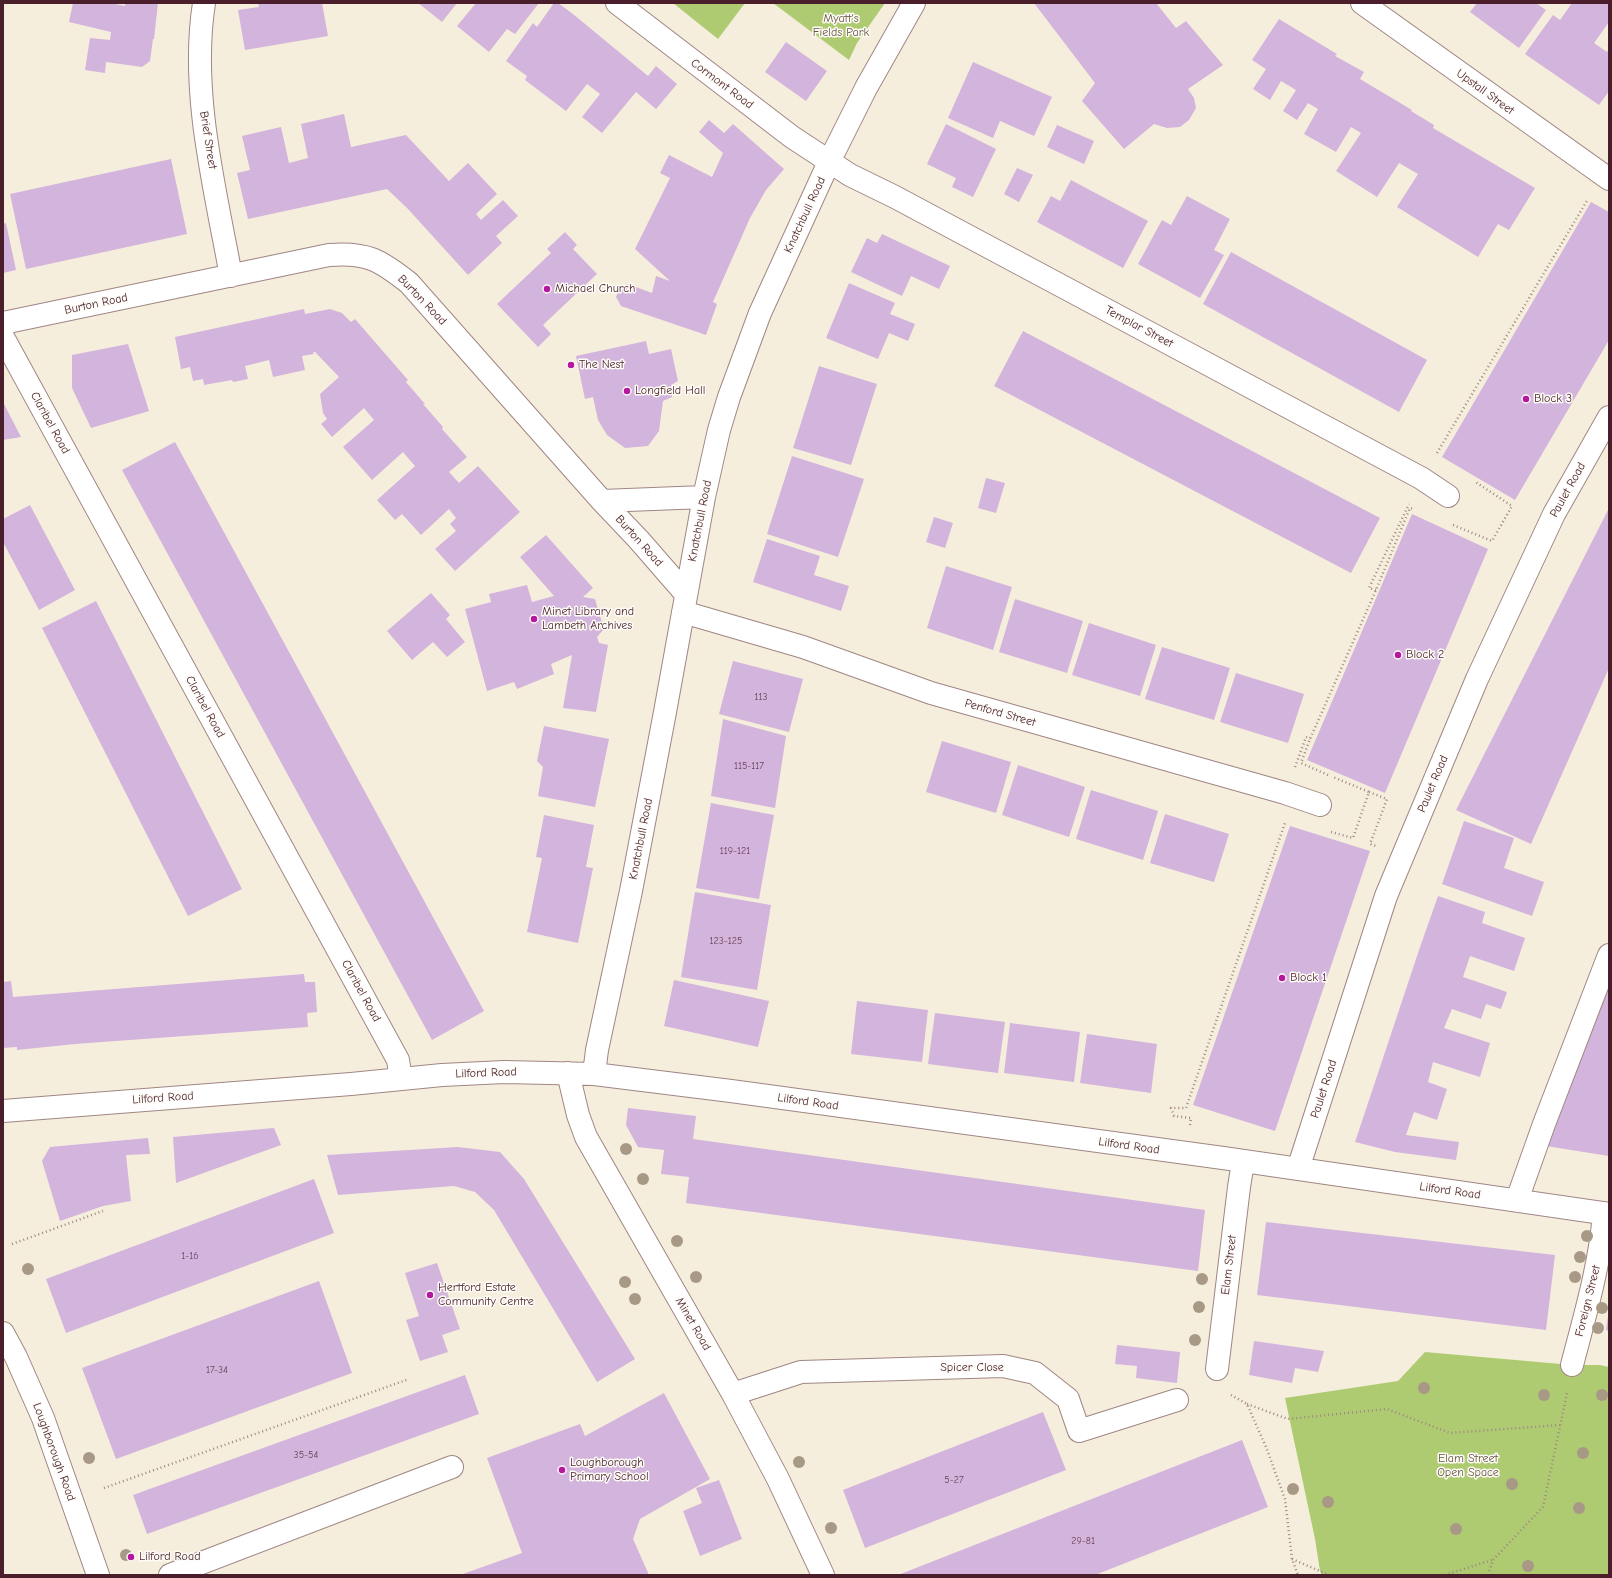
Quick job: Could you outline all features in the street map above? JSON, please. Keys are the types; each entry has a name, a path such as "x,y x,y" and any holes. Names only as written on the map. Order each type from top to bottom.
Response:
{"street":[{"name":"Brief Street","path":"204,3 200,52 201,94 206,132 231,276"},
{"name":"Cormont Road","path":"617,3 792,137 829,162"},
{"name":"Knatchbull Road","path":"594,1074 597,1050 631,891 704,497 719,430 743,357 760,313 829,162 866,88 914,3"},
{"name":"Upstall Street","path":"1362,3 1609,179"},
{"name":"Templar Street","path":"829,162 850,175 895,197 1421,478 1448,496"},
{"name":"Burton Road","path":"3,323 328,255 349,253 376,260 409,283 602,501 639,540 685,603"},
{"name":"Claribel Road","path":"3,337 398,1060 401,1079"},
{"name":"Paulet Road","path":"1298,1169 1386,896 1477,679 1554,514 1609,417"},
{"path":"602,501 704,497"},
{"name":"Penford Street","path":"685,603 931,693 1285,793 1320,805"},
{"path":"1517,1200 1544,1124 1609,955"},
{"name":"Lilford Road","path":"3,1111 504,1072 594,1074 730,1091 1607,1213"},
{"name":"Minet Road","path":"568,1073 578,1114 586,1137 733,1394 778,1479 824,1575"},
{"name":"Elam Street","path":"1217,1369 1243,1162"},
{"name":"Foreign Street","path":"1572,1365 1596,1269 1607,1213"},
{"name":"Loughborough Road","path":"3,1332 16,1357 43,1418 98,1575"},
{"name":"Spicer Close","path":"733,1394 801,1372 1003,1366 1035,1373 1068,1399 1079,1431 1177,1400"},
{"path":"170,1575 452,1467"}],"path":[{"path":"1436,456 1590,196"},
{"path":"1376,590 1369,588 1421,478"},
{"path":"1447,523 1492,541 1512,506 1474,481"},
{"path":"1380,839 1377,846 1370,844 1387,799 1301,763 1410,508 1418,511"},
{"path":"1285,793 1306,737 1310,739"},
{"path":"1324,830 1353,838 1369,792"},
{"path":"1191,1118 1174,1116 1171,1108 1186,1108 1287,819"},
{"path":"12,1244 103,1212"},
{"path":"1488,1575 1493,1560 1542,1507 1572,1365"},
{"path":"1217,1369 1227,1392 1246,1404 1288,1419 1387,1409 1450,1433 1560,1425"},
{"path":"104,1488 409,1379"},
{"path":"1246,1404 1266,1447 1285,1499 1292,1559 1298,1575"},
{"path":"1292,1559 1329,1575"},
{"path":"1445,1575 1493,1560"}],"green space":[{"path":"673,3 745,3 718,39"},
{"name":"Myatt's Fields Park","path":"773,3 885,3 857,43 849,60"},
{"name":"Elam Street Open Space","path":"1425,1352 1572,1365 1600,1365 1609,1367 1609,1575 1322,1575 1285,1398 1398,1381"}],"building":[{"path":"73,3 110,3 125,6 125,3 158,3 150,61 142,67 106,62 105,73 85,70 90,38 110,40 111,32 69,22"},
{"path":"258,3 322,3 328,36 245,50 238,10 259,7"},
{"path":"418,3 457,3 442,22"},
{"path":"476,3 539,3 515,34 507,29 489,52 457,26"},
{"path":"554,3 558,3 573,14 648,76 656,66 677,84 656,109 636,92 602,133 582,117 600,94 587,84 566,111 525,80 527,76 506,61 533,23 537,27"},
{"path":"1034,3 1156,3 1176,28 1186,21 1223,65 1188,89 1194,98 1196,108 1189,120 1180,127 1167,128 1154,124 1124,149 1082,101 1095,83"},
{"path":"1477,3 1536,3 1546,10 1519,48 1470,12"},
{"path":"1572,3 1609,3 1609,22 1594,43 1607,52 1609,48 1609,91 1599,105 1525,54 1553,15 1560,20"},
{"path":"1279,19 1337,54 1335,56 1364,72 1360,79 1412,110 1411,111 1434,125 1433,128 1535,188 1509,230 1498,224 1478,257 1397,207 1418,174 1399,163 1377,197 1336,171 1361,133 1351,127 1336,152 1304,134 1318,109 1308,103 1297,120 1283,111 1296,90 1281,81 1270,100 1253,89 1266,69 1252,60"},
{"path":"786,42 827,71 806,101 765,72"},
{"path":"973,62 1052,97 1034,136 1000,121 993,138 948,118"},
{"path":"344,114 351,147 406,135 449,181 468,163 497,194 476,214 481,220 503,200 518,216 496,236 502,243 468,275 408,209 387,189 248,219 237,173 250,170 242,136 281,127 289,163 308,158 301,124"},
{"path":"709,120 724,133 733,124 784,169 766,190 750,218 713,302 717,304 706,335 621,306 616,297 620,287 628,284 652,293 656,276 670,281 635,249 670,178 660,173 669,155 712,177 723,153 699,132"},
{"path":"946,124 996,149 973,197 952,187 956,178 927,164"},
{"path":"1057,125 1094,141 1084,164 1047,147"},
{"path":"171,159 187,234 26,269 10,194"},
{"path":"1017,168 1033,175 1019,202 1004,194"},
{"path":"1071,180 1148,221 1123,268 1037,222 1051,196 1060,201"},
{"path":"1187,196 1230,219 1214,250 1224,255 1200,298 1138,264 1162,220 1171,225"},
{"name":"Block 3","path":"1591,202 1609,212 1609,340 1515,500 1442,457"},
{"path":"6,223 16,270 3,273 3,224"},
{"name":"Michael Church","path":"565,232 577,245 573,249 597,274 543,325 551,334 538,347 497,304 551,253 547,249"},
{"path":"882,234 950,266 939,289 911,276 902,296 851,272 867,238 877,243"},
{"path":"1231,252 1427,360 1399,412 1203,304"},
{"path":"849,283 895,303 890,314 915,324 908,341 889,333 878,359 826,338"},
{"path":"304,309 305,314 330,309 342,313 351,322 355,319 408,380 406,382 443,427 442,429 467,457 449,472 459,483 478,466 520,512 455,571 435,549 456,531 450,524 456,518 449,509 421,535 402,514 395,520 377,500 415,466 403,452 372,480 343,447 374,420 364,408 332,437 321,424 327,419 323,413 320,394 339,377 315,352 313,352 314,354 302,356 305,370 273,377 269,360 245,366 248,379 204,385 203,379 193,381 190,367 181,369 175,337"},
{"path":"1023,331 1380,518 1351,573 994,386"},
{"name":"Longfield Hall","path":"646,341 649,354 671,349 678,381 671,385 672,397 663,401 659,431 648,446 625,448 607,435 598,420 593,397 585,399 576,356"},
{"path":"128,344 149,411 91,428 72,388 72,355"},
{"path":"819,366 877,384 851,465 793,448"},
{"path":"3,402 21,437 3,440"},
{"path":"175,442 484,1011 432,1040 122,470"},
{"path":"792,456 864,479 838,557 767,534"},
{"path":"986,478 1005,483 996,513 978,508"},
{"path":"30,505 75,590 39,610 3,542 3,519"},
{"path":"1609,508 1609,668 1531,844 1456,810"},
{"name":"Block 2","path":"1412,514 1488,549 1385,793 1307,760"},
{"path":"934,517 953,523 945,548 926,542"},
{"name":"Minet Library and Lambeth Archives","path":"546,535 593,588 583,597 595,599 604,629 597,637 599,643 608,645 596,712 563,708 572,655 551,664 554,674 517,689 514,682 487,691 465,609 491,602 489,594 527,585 532,602 554,596 520,557"},
{"path":"767,539 820,556 814,575 849,586 841,611 753,582"},
{"path":"946,566 1012,587 993,650 927,628"},
{"path":"431,593 450,615 446,619 465,642 447,657 433,642 412,660 387,631"},
{"path":"1015,599 1083,621 1067,673 999,652"},
{"path":"96,601 242,889 188,916 42,628"},
{"path":"1089,623 1156,645 1140,696 1072,675"},
{"path":"1162,647 1230,668 1214,720 1145,699"},
{"path":"733,661 803,679 789,732 719,714"},
{"path":"1236,673 1304,694 1288,743 1220,722"},
{"path":"723,719 786,736 775,808 711,796"},
{"path":"544,726 609,739 595,807 538,796 543,767 537,761"},
{"path":"942,741 1011,762 996,813 926,792"},
{"path":"1018,765 1085,787 1069,837 1002,815"},
{"path":"1091,790 1158,811 1143,860 1076,839"},
{"path":"711,803 774,815 759,899 696,888"},
{"path":"1165,814 1229,834 1214,882 1150,863"},
{"path":"544,815 594,825 586,867 593,868 578,943 527,932 542,858 536,857"},
{"path":"1464,821 1514,838 1504,868 1544,882 1532,916 1442,884"},
{"name":"Block 1","path":"1290,826 1370,851 1275,1131 1193,1105"},
{"path":"695,892 771,905 757,990 681,977"},
{"path":"1438,896 1485,912 1482,923 1525,938 1514,971 1470,956 1463,977 1507,992 1501,1009 1486,1004 1481,1019 1452,1009 1444,1028 1490,1043 1480,1077 1433,1062 1428,1082 1447,1089 1437,1120 1414,1112 1406,1135 1459,1142 1456,1160 1395,1152 1355,1142"},
{"path":"304,974 305,982 315,982 317,1012 307,1013 308,1027 75,1044 17,1050 17,1047 3,1048 3,982 11,981 13,997"},
{"path":"674,980 769,1001 758,1047 664,1026"},
{"path":"1609,986 1609,1156 1546,1146"},
{"path":"857,1001 928,1010 922,1062 851,1054"},
{"path":"935,1013 1005,1022 998,1073 928,1064"},
{"path":"1010,1023 1080,1032 1074,1082 1004,1073"},
{"path":"1087,1034 1157,1044 1151,1093 1080,1083"},
{"path":"628,1108 696,1116 693,1139 1205,1210 1198,1271 686,1203 689,1177 661,1174 664,1150 638,1147 626,1125"},
{"path":"274,1128 281,1145 176,1183 173,1137"},
{"path":"148,1138 150,1154 126,1155 131,1201 103,1206 60,1221 42,1161 50,1147"},
{"path":"458,1147 500,1152 524,1179 635,1359 597,1382 494,1210 475,1192 454,1186 338,1195 327,1155"},
{"path":"314,1179 334,1233 66,1333 46,1279"},
{"path":"1266,1222 1555,1255 1546,1330 1257,1295"},
{"name":"Hertford Estate Community Centre","path":"437,1263 460,1329 442,1335 448,1352 420,1361 406,1320 419,1316 405,1273"},
{"path":"319,1281 352,1373 116,1459 82,1368"},
{"path":"1609,1316 1609,1331 1606,1330"},
{"path":"1254,1341 1324,1351 1318,1372 1295,1368 1292,1383 1249,1375"},
{"path":"1117,1345 1180,1352 1177,1383 1136,1378 1137,1366 1115,1364"},
{"path":"465,1375 479,1414 147,1534 133,1495"},
{"path":"664,1393 710,1479 640,1519 633,1539 649,1575 460,1575 522,1553 487,1458 580,1424 585,1436"},
{"path":"1043,1412 1066,1470 865,1548 843,1490"},
{"path":"1242,1440 1268,1507 1095,1575 898,1575"},
{"path":"719,1480 742,1539 700,1556 683,1511 702,1503 696,1488"}],"place":[{"name":"Michael Church","path":"547,289"},
{"name":"The Nest","path":"571,365"},
{"name":"Longfield Hall","path":"627,391"},
{"name":"Block 3","path":"1526,399"},
{"name":"Minet Library and Lambeth Archives","path":"534,619"},
{"name":"Block 2","path":"1398,655"},
{"name":"Block 1","path":"1282,978"},
{"name":"Hertford Estate Community Centre","path":"430,1295"},
{"name":"Loughborough Primary School","path":"562,1470"},
{"name":"Lilford Road","path":"131,1557"}]}
